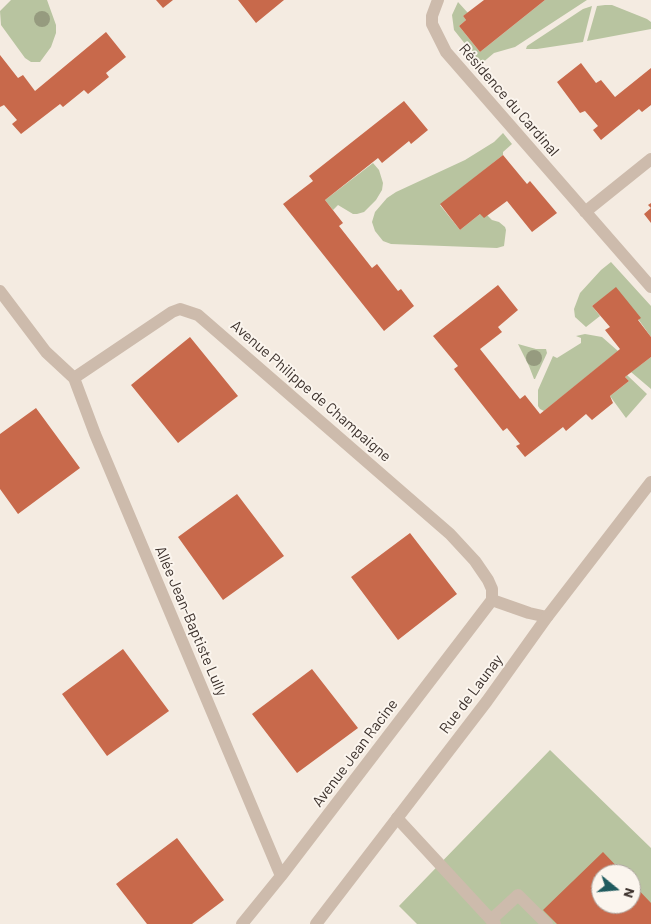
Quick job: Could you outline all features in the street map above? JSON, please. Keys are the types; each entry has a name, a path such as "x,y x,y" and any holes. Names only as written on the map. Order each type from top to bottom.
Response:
{"street":[{"name":"Résidence du Cardinal","path":"438,0 432,16 432,24 446,52 651,287"},
{"path":"585,212 651,159"},
{"path":"0,291 46,352 74,378"},
{"name":"Avenue Philippe de Champaigne","path":"74,378 172,312 180,310 198,315 450,534 475,561 488,580 492,589 492,600"},
{"name":"Allée Jean-Baptiste Lully","path":"74,378 102,452 281,876"},
{"name":"Rue de Launay","path":"316,924 487,701 547,618 651,482"},
{"path":"492,600 547,618"},
{"name":"Avenue Jean Racine","path":"242,924 281,876 492,600"},
{"path":"396,818 493,922 518,895 547,924"}],"green space":[{"path":"11,0 47,0 56,25 56,33 51,47 40,62 31,62 25,58 1,25 0,11"},
{"path":"545,0 587,0 515,47 494,53 481,64 454,30 452,15 458,2 468,13 463,16 466,20 459,26 480,52"},
{"path":"612,5 647,19 651,22 651,29 587,41 597,6"},
{"path":"592,6 583,42 526,49 527,46 583,9"},
{"path":"503,133 512,144 503,152 503,155 440,205 460,230 480,214 487,215 492,220 499,222 506,230 504,246 497,248 391,244 383,241 375,231 372,222 375,212 387,198 465,160 494,142"},
{"path":"373,163 379,170 383,183 382,190 376,200 364,212 357,214 353,214 338,205 333,210 325,200"},
{"path":"611,262 651,306 651,337 616,288 592,306 600,316 586,327 575,317 574,309 580,293"},
{"path":"585,334 602,337 618,351 544,411 540,409 538,406 538,390 553,356 557,358 581,343 581,338 576,336"},
{"path":"518,344 536,349 546,349 547,353 535,379 534,379"},
{"path":"651,357 651,389 631,372"},
{"path":"627,375 647,394 626,418 610,396 629,381 625,377"},
{"path":"550,750 651,848 651,924 417,924 399,906"}],"building":[{"path":"156,0 173,0 163,8"},
{"path":"238,0 284,0 256,23"},
{"path":"484,0 545,0 480,52 459,26 466,20 463,16"},
{"path":"106,32 126,57 106,73 109,77 88,94 84,90 63,107 60,104 21,134 12,124 17,120 4,105 0,107 0,55 18,78 23,75 35,91"},
{"path":"581,63 596,83 601,80 615,97 651,68 651,105 642,112 639,109 601,140 593,130 598,126 585,111 580,113 557,82"},
{"path":"404,101 428,130 411,144 409,141 382,163 378,158 325,200 343,223 339,226 372,268 377,264 398,291 401,289 414,306 384,331 283,204 313,181 309,176"},
{"path":"503,155 527,184 530,181 557,213 532,232 507,201 484,218 480,214 460,230 440,204"},
{"path":"651,208 651,223 644,214"},
{"path":"498,285 518,310 498,327 502,332 480,349 520,399 525,395 540,414 620,349 605,330 610,327 592,306 616,287 641,318 638,320 651,337 651,357 625,377 629,381 610,396 613,403 592,420 586,414 566,431 563,427 525,457 516,446 520,444 507,428 503,431 454,369 458,366 433,336"},
{"path":"190,337 238,396 178,443 131,385"},
{"path":"36,408 80,468 18,514 0,489 0,434"},
{"path":"237,494 284,556 223,600 178,537"},
{"path":"410,533 457,594 398,640 351,577"},
{"path":"123,649 169,711 107,756 62,694"},
{"path":"312,669 358,728 297,773 252,714"},
{"path":"177,838 224,900 192,924 147,924 116,884"},
{"path":"603,852 614,864 591,864 591,914 641,914 641,892 651,903 651,924 557,924 543,910"}]}
